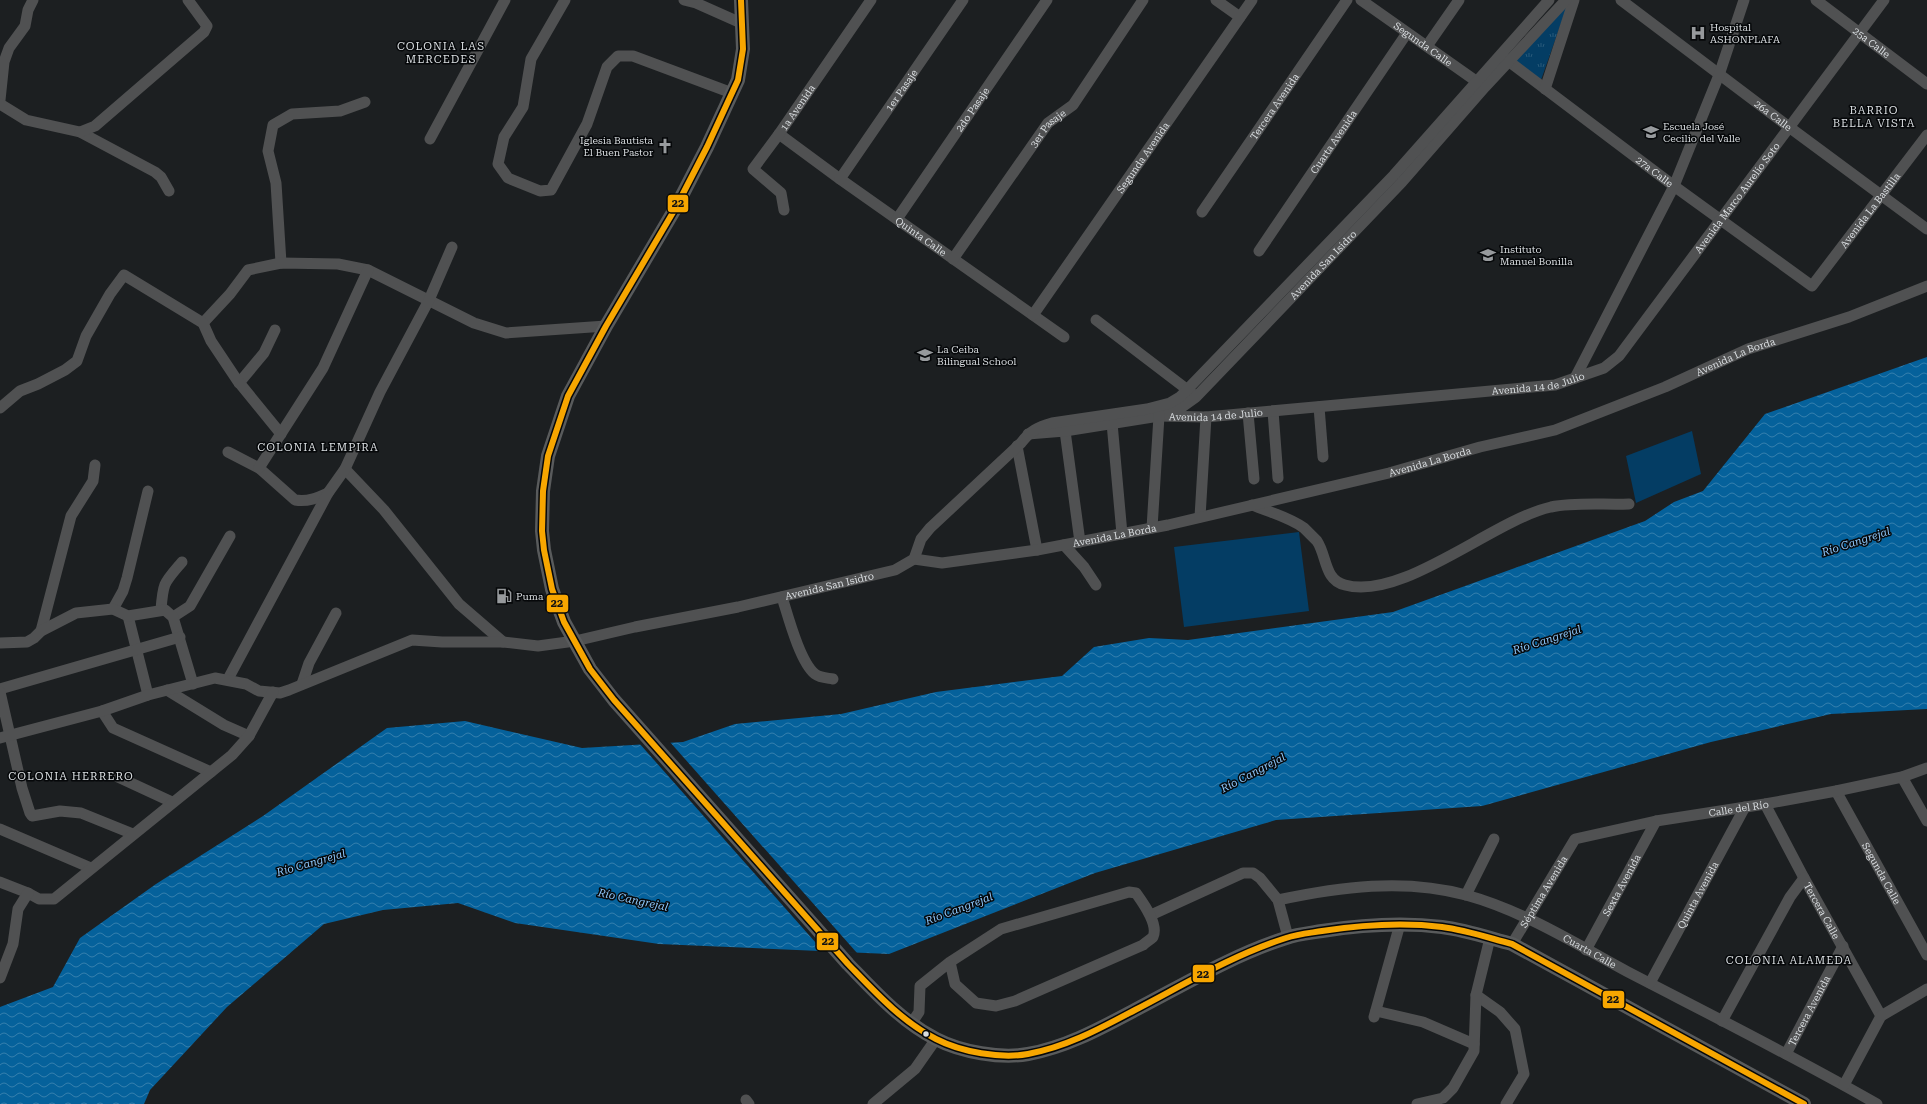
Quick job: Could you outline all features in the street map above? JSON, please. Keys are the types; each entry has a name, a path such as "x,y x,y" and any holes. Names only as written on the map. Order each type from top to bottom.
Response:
{"main road":[{"path":"741,0 743,49 742,64 738,80 707,147 675,209 606,326 568,396 548,456 542,531 547,568 558,607 590,669 614,700 848,964 888,1005 911,1024 936,1039 961,1050 991,1054 1026,1054 1054,1048 1093,1032 1238,956 1288,937 1349,927 1400,924 1441,927 1512,944 1804,1104"}],"street":[{"path":"0,100 4,62 9,48 25,26 28,10 32,0"},
{"path":"80,132 95,126 204,32 207,26 188,0"},
{"path":"430,140 505,0"},
{"path":"565,0 531,59 523,107 504,137 498,164 508,178 540,191 551,190 587,124 607,68 618,56 633,56 732,94"},
{"path":"684,0 696,3 742,23"},
{"name":"1a Avenida","path":"784,210 781,193 753,169 779,134 871,0"},
{"name":"1er Pasaje","path":"840,179 963,0"},
{"name":"2do Pasaje","path":"897,219 1047,0"},
{"name":"3er Pasaje","path":"953,259 1048,123 1073,105 1143,0"},
{"path":"1216,0 1240,17"},
{"name":"Segunda Avenida","path":"1033,315 1252,0"},
{"name":"Tercera Avenida","path":"1202,212 1347,0"},
{"name":"Segunda Calle","path":"1361,0 1373,3 1407,33 1481,84"},
{"path":"1427,46 1459,0"},
{"name":"Avenida San Isidro","path":"1505,58 1549,0"},
{"name":"Avenida San Isidro","path":"1028,434 1065,431 1085,423 1158,411 1175,412 1394,175 1505,58 1566,0"},
{"path":"1545,89 1574,0"},
{"name":"26a Calle","path":"1621,0 1719,75 1927,229"},
{"name":"Avenida 14 de Julio","path":"1158,411 1202,417 1555,385 1575,378 1674,186 1719,75 1744,0"},
{"name":"25a Calle","path":"1816,0 1927,84"},
{"name":"Avenida Marco Aurelio Soto","path":"1575,378 1604,368 1620,356 1720,219 1884,0"},
{"name":"Cuarta Avenida","path":"1259,251 1407,33"},
{"name":"27a Calle","path":"1505,58 1674,186 1812,286"},
{"path":"281,262 276,183 268,151 273,125 292,114 340,111 365,102"},
{"path":"0,104 26,120 80,132 155,172 161,177 168,191"},
{"name":"Quinta Calle","path":"779,134 840,179 1064,337"},
{"name":"Avenida La Bastilla","path":"1812,286 1927,135"},
{"path":"228,679 328,493 346,469 380,392 429,300 452,247"},
{"path":"203,323 230,294 248,270 281,262 338,264 368,270 474,323 506,333 606,326"},
{"path":"259,468 323,368 368,270"},
{"path":"0,408 20,392 65,370 77,361 86,336 110,294 124,275 203,323 211,341 239,382 280,434"},
{"name":"Avenida La Borda","path":"914,559 942,563 1037,550 1152,528 1389,473 1480,446 1555,430 1665,387 1748,349 1849,317 1927,286"},
{"path":"1096,320 1192,393 1192,409 1202,417 1200,517"},
{"path":"239,382 264,353 275,330"},
{"path":"1320,407 1323,457"},
{"path":"1152,528 1158,411"},
{"name":"Avenida San Isidro","path":"273,692 289,690 324,677 412,640 442,642 503,642 538,646 575,641 635,627 782,597 895,570 914,559 921,539 934,524 1028,434 1038,427 1052,423 1112,423 1158,411"},
{"path":"1273,411 1278,478"},
{"path":"1248,413 1254,479"},
{"path":"1112,423 1122,534"},
{"path":"1065,431 1080,542"},
{"path":"1017,446 1037,550"},
{"path":"228,452 259,468 295,500 303,502 328,493"},
{"path":"41,631 71,516 94,481 95,465"},
{"path":"346,469 384,510 459,604 503,642"},
{"path":"113,609 128,578 148,491"},
{"path":"1251,505 1284,517 1304,528 1317,542 1333,579 1344,585 1369,588 1400,580 1523,518 1550,507 1576,504 1629,504"},
{"path":"173,617 190,606 230,536"},
{"path":"1064,545 1084,567 1096,585"},
{"path":"161,610 163,588 166,581 182,562"},
{"path":"782,597 796,639 810,668 817,676 833,679"},
{"path":"0,643 27,642 41,631 76,613 113,609 128,616 167,610 173,617 193,684"},
{"path":"302,684 309,663 336,613"},
{"path":"128,616 148,695"},
{"path":"0,689 180,637"},
{"path":"0,882 39,899 54,899 232,755 249,736 273,692 259,690 246,684 228,679 215,678 148,695 102,711 5,736"},
{"path":"167,690 224,725 249,736"},
{"path":"0,692 5,736 32,816 60,811 81,813 133,834"},
{"path":"102,711 113,728 212,772"},
{"name":"Calle del Río","path":"1575,839 1656,821 1836,791 1902,777 1927,768"},
{"path":"118,777 172,802"},
{"path":"1902,777 1927,822"},
{"name":"Segunda Calle","path":"1836,791 1927,955"},
{"name":"Tercera Calle","path":"1765,804 1804,878 1881,1016"},
{"name":"Quinta Avenida","path":"1650,983 1745,807"},
{"name":"Sexta Avenida","path":"1586,950 1656,821"},
{"path":"0,829 91,868"},
{"path":"1466,895 1494,839"},
{"name":"Séptima Avenida","path":"1512,944 1529,918 1575,839"},
{"path":"1151,915 1243,873 1253,873 1260,878 1278,900 1288,937"},
{"path":"1722,1021 1790,897 1804,878"},
{"name":"Cuarta Calle","path":"1278,900 1308,894 1380,885 1419,887 1466,895 1529,918 1586,950 1786,1054 1877,1104"},
{"path":"911,1024 919,1012 920,986 950,962 1001,929 1129,892 1136,893 1151,915 1154,932 1152,938 1143,945 1015,1001 996,1006 976,1003 955,984 950,962"},
{"path":"0,978 13,944 18,909 28,893"},
{"path":"1400,924 1375,1014 1423,1022 1474,1044"},
{"path":"1417,1104 1443,1098 1453,1088 1474,1050 1476,995 1490,938"},
{"name":"Tercera Avenida","path":"1786,1054 1843,946"},
{"path":"1844,1085 1881,1016 1927,989"},
{"path":"1476,995 1500,1012 1515,1029 1524,1074 1506,1104"},
{"path":"873,1104 915,1069 936,1039"}],"green space":[{"path":"1569,1 1541,80 1516,61"},
{"path":"1692,431 1701,474 1636,503 1626,456"},
{"path":"1299,532 1309,611 1184,627 1174,547"}],"water":[{"name":"Río Cangrejal","path":"1927,357 1927,709 1831,714 1711,742 1482,806 1276,820 1095,873 889,954 659,944 515,923 458,903 383,910 324,924 227,1007 150,1090 144,1104 0,1104 0,1007 53,987 80,938 156,884 263,816 387,728 465,721 582,748 683,742 735,724 841,714 936,692 1062,676 1094,647 1149,638 1188,640 1393,612 1645,521 1674,502 1703,491 1765,414"}],"pier":[{"path":"669,741 857,953 824,952 639,743"}],"transit line":[{"name":"22","path":"741,0 743,49 738,80 707,147 675,209 606,326 568,396 548,456 543,491 542,531 544,550 552,589 564,622 590,669 614,700 858,975 900,1015 923,1032 957,1048 1006,1056 1042,1051 1070,1042 1228,961 1266,945 1290,937 1337,929 1397,924 1427,925 1451,928 1512,944 1804,1104"}],"place":[{"name":"Hospital ASHONPLAFA","path":"1698,33"},
{"name":"Escuela José Cecilio del Valle","path":"1651,132"},
{"name":"Iglesia Bautista El Buen Pastor","path":"665,146"},
{"name":"Instituto Manuel Bonilla","path":"1488,255"},
{"name":"La Ceiba Bilingual School","path":"925,355"},
{"name":"Puma","path":"504,596"}],"district":[{"name":"COLONIA LAS MERCEDES","path":"441,52"},
{"name":"BARRIO BELLA VISTA","path":"1874,116"},
{"name":"COLONIA LEMPIRA","path":"318,447"},
{"name":"COLONIA HERRERO","path":"71,776"},
{"name":"COLONIA ALAMEDA","path":"1789,960"}]}
